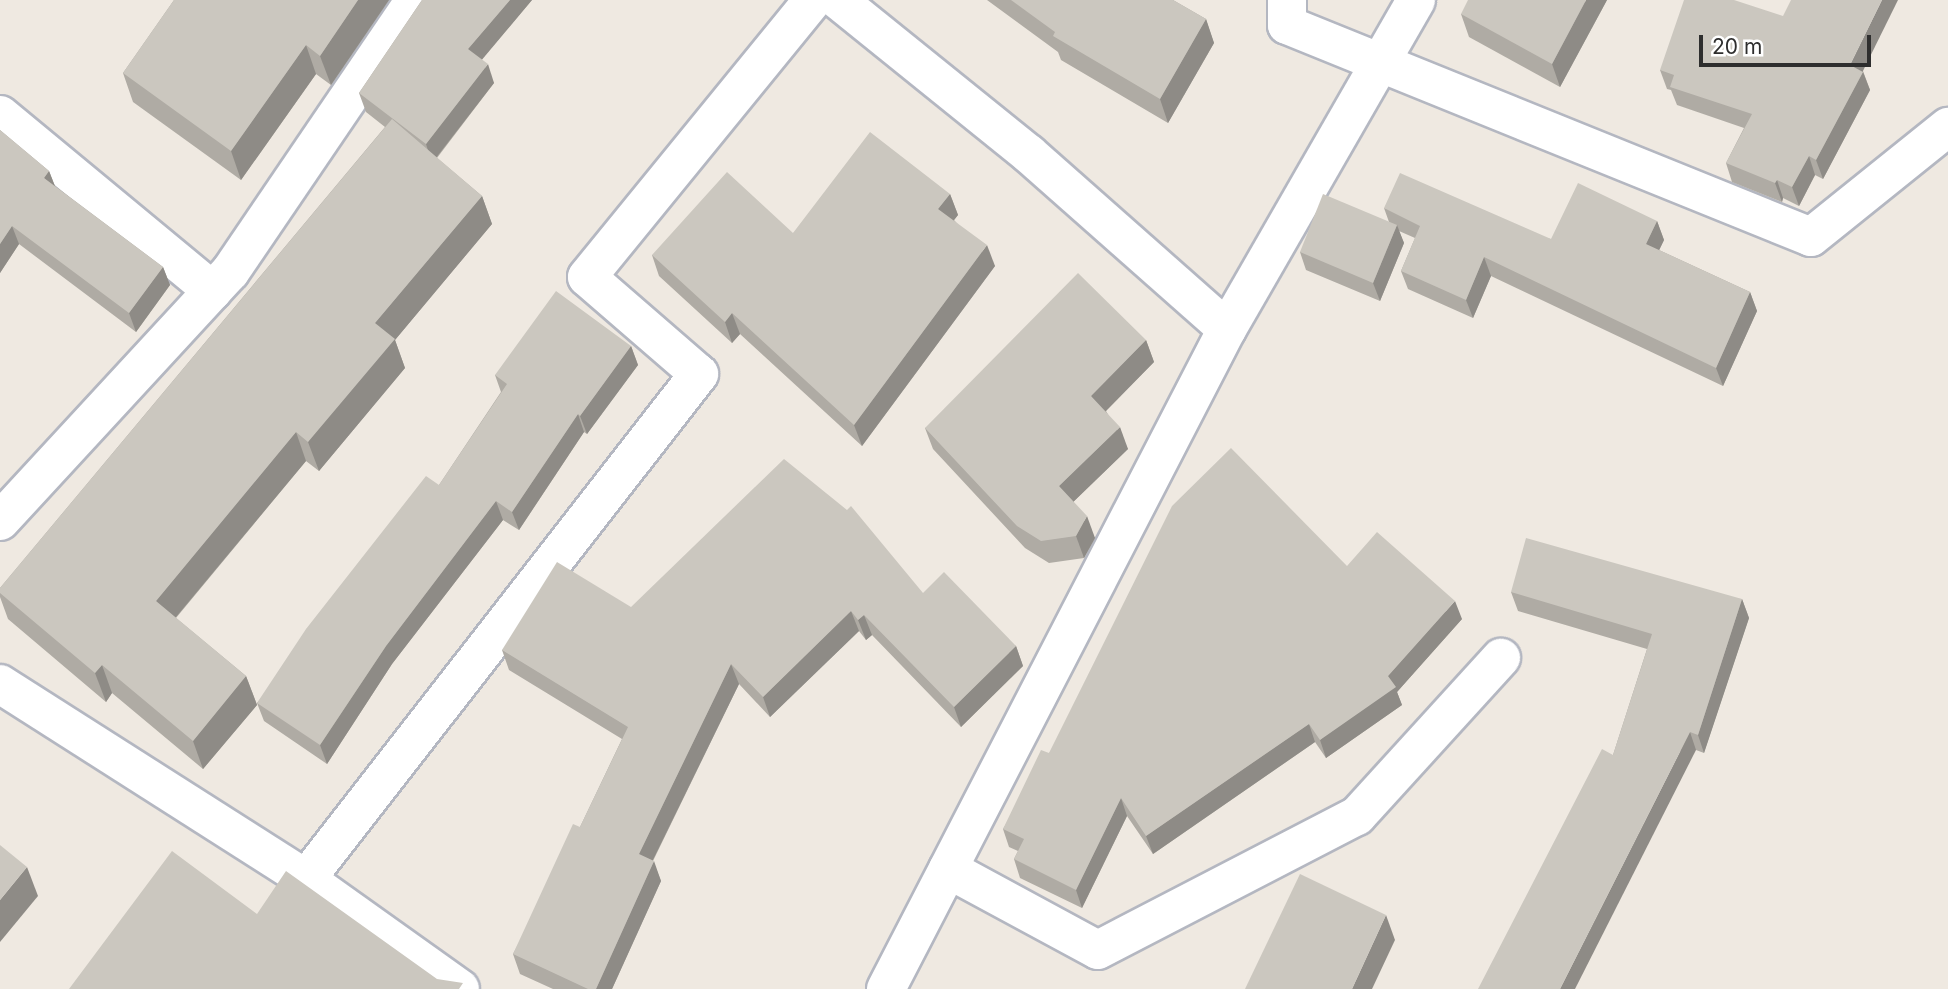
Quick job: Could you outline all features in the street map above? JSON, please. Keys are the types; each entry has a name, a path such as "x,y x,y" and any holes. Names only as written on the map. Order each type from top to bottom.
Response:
{"street":[{"path":"0,521 230,272 415,0"},
{"path":"306,879 699,374 587,277 813,0"},
{"path":"838,0 1029,154 1227,329"},
{"path":"1287,0 1287,25 1811,237 1948,127"},
{"path":"886,989 1227,329 1416,0"},
{"path":"0,116 212,291"},
{"path":"948,869 1098,950 1357,816 1501,658"},
{"path":"0,684 306,879 460,989"}],"building":[{"path":"174,0 358,0 320,56 306,45 231,151 123,73"},
{"path":"422,0 510,0 468,49 488,64 426,144 359,93"},
{"path":"1011,0 1173,0 1206,19 1160,99 1053,36 1055,32"},
{"path":"1468,0 1586,0 1552,64 1461,14"},
{"path":"1684,0 1734,0 1783,16 1791,0 1882,0 1850,65 1863,72 1816,160 1809,156 1792,187 1726,163 1752,114 1670,87 1674,75 1660,70"},
{"path":"392,119 482,196 375,323 395,339 308,442 296,432 156,601 246,676 193,741 102,665 95,673 0,593 0,588"},
{"path":"0,130 49,171 44,178 163,267 129,313 12,226 0,244"},
{"path":"870,132 950,194 938,209 987,245 854,425 732,313 725,322 652,255 727,172 793,233"},
{"path":"1400,173 1551,239 1578,183 1657,221 1646,244 1750,292 1716,368 1484,257 1466,300 1401,271 1420,226 1384,208"},
{"path":"1323,194 1397,225 1373,283 1300,252"},
{"path":"1078,273 1146,340 1091,396 1120,427 1059,486 1087,516 1076,536 1041,541 1017,526 925,428"},
{"path":"556,291 631,346 580,416 578,414 512,512 496,501 386,646 320,745 257,703 306,629 426,476 439,485 507,384 495,375"},
{"path":"1231,448 1347,566 1377,532 1455,601 1388,676 1396,687 1320,740 1309,724 1146,836 1121,798 1076,890 1014,859 1024,839 1003,829 1041,750 1049,753 1172,506"},
{"path":"784,459 847,510 851,506 923,593 944,572 1016,646 954,707 864,615 858,620 851,611 763,697 731,664 639,854 654,861 596,989 588,989 513,954 573,824 580,827 628,727 502,650 557,562 631,607"},
{"path":"1526,538 1742,599 1698,735 1690,732 1560,989 1478,989 1602,749 1613,755 1652,634 1511,592"},
{"path":"0,845 27,867 0,900"},
{"path":"172,851 257,914 286,871 437,979 463,983 459,989 69,989"},
{"path":"1300,874 1386,915 1352,989 1245,989"}]}
